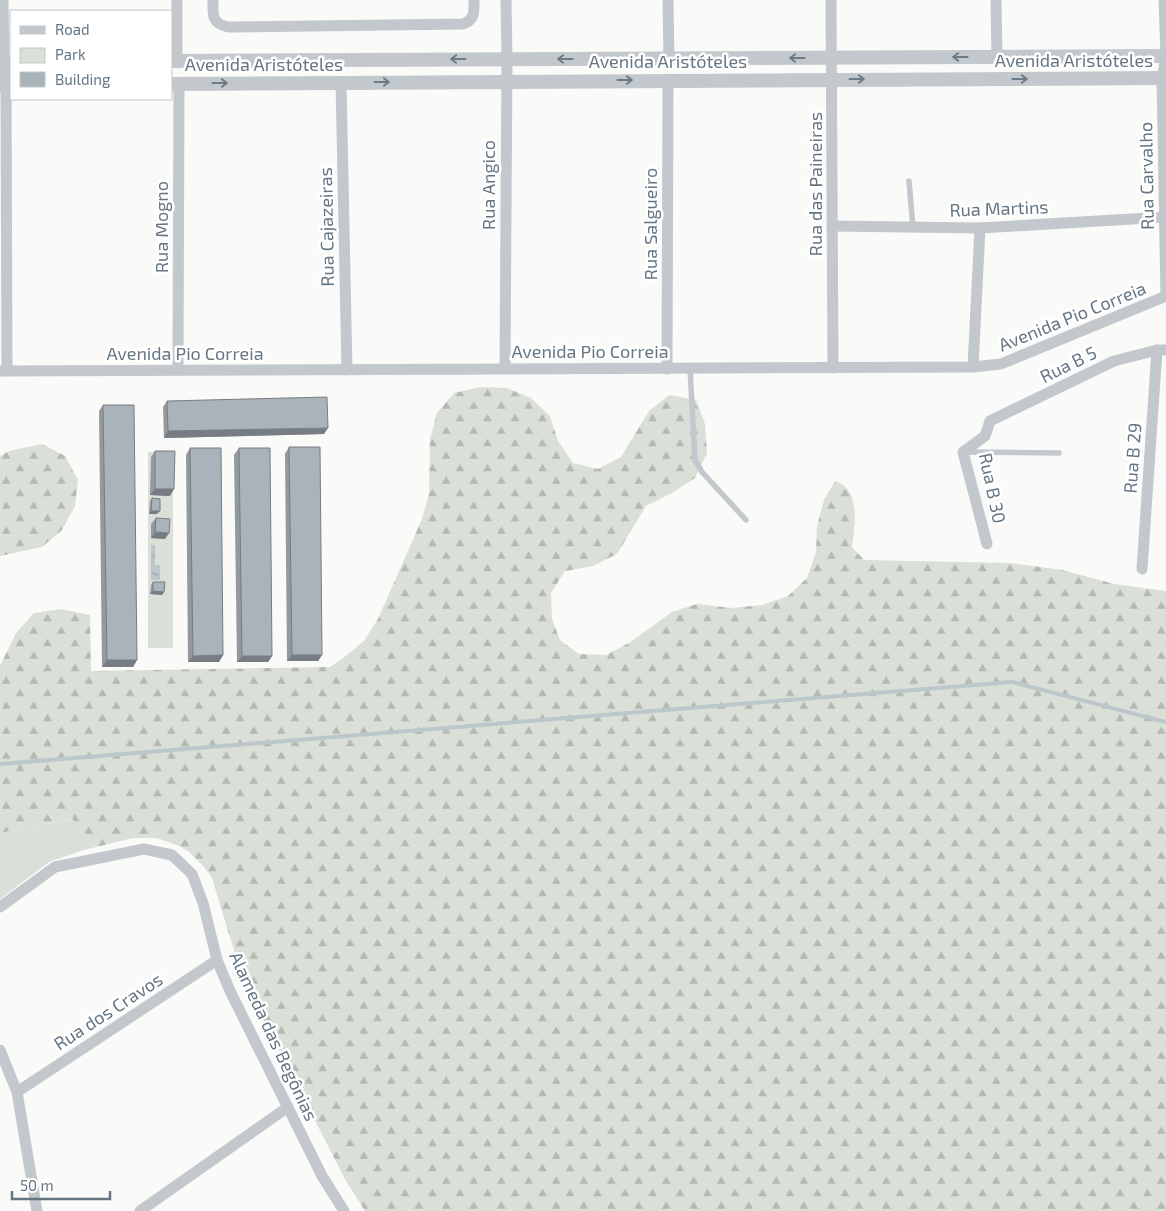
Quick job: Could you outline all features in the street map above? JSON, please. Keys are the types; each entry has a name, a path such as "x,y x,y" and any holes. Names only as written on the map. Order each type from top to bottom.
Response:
{"street":[{"path":"3,371 6,85 4,0"},
{"path":"174,61 177,0"},
{"path":"212,0 215,20 218,25 228,27 463,24 473,18 474,0"},
{"name":"Rua Angico","path":"505,369 506,0"},
{"path":"668,0 669,59"},
{"name":"Rua das Paineiras","path":"831,0 833,368"},
{"path":"996,0 997,57"},
{"name":"Rua Carvalho","path":"1164,0 1166,56 1164,78 1166,296"},
{"name":"Avenida Aristóteles","path":"174,61 1166,56"},
{"name":"Avenida Aristóteles","path":"175,84 1164,78"},
{"name":"Rua Salgueiro","path":"667,368 668,80"},
{"name":"Rua Cajazeiras","path":"341,83 347,370"},
{"name":"Rua Mogno","path":"175,84 178,370"},
{"name":"Rua Martins","path":"832,226 980,228 1165,217"},
{"path":"973,367 980,228"},
{"name":"Avenida Pio Correia","path":"3,371 973,367 1001,364 1166,296"},
{"name":"Rua B 5","path":"990,421 1114,361 1162,350"},
{"name":"Rua B 29","path":"1142,569 1162,350"},
{"name":"Rua B 30","path":"987,544 963,452 985,436 990,421"},
{"name":"Alameda das Begônias","path":"0,907 55,867 144,849 172,855 192,874 203,903 217,960 230,991 322,1176 344,1211"},
{"name":"Rua dos Cravos","path":"17,1092 217,960"},
{"path":"0,1050 17,1092 37,1211"},
{"path":"140,1211 288,1107"}],"lane":[{"path":"909,181 913,227"},
{"path":"690,368 695,460 702,472 746,520"},
{"path":"963,452 1059,453"}],"green space":[{"path":"480,387 507,388 531,398 550,416 558,441 573,463 598,469 621,457 649,411 669,395 696,400 705,424 707,453 695,478 672,493 646,506 617,554 593,566 565,571 551,593 552,619 560,640 579,654 606,655 629,643 672,612 697,604 732,608 762,605 788,596 807,578 816,552 817,526 824,500 835,481 843,485 853,500 855,519 852,547 864,560 1010,563 1062,570 1114,584 1166,591 1166,1211 365,1211 346,1181 243,980 212,878 205,868 188,851 156,838 133,838 84,850 72,819 0,833 0,666 16,633 34,613 61,609 90,615 91,671 330,667 364,641 378,619 422,519 429,493 430,439 437,413 454,393"},
{"path":"42,444 65,456 78,480 75,506 62,530 42,547 0,556 0,456 9,451"},
{"path":"148,452 173,452 173,648 148,648"},
{"path":"73,819 84,850 49,862 0,899 0,833"}],"water":[{"path":"151,545 155,545 155,565 160,565 160,580 151,580"}],"building":[{"path":"327,397 328,428 168,431 167,401"},
{"path":"103,405 134,405 137,660 107,660"},
{"path":"289,447 320,447 322,655 292,655"},
{"path":"190,448 221,448 223,655 193,656"},
{"path":"239,448 270,448 272,656 242,656"},
{"path":"155,451 175,451 174,489 155,489"},
{"path":"152,498 160,499 160,511 151,511"},
{"path":"156,518 170,519 169,533 155,532"},
{"path":"153,582 165,582 164,592 153,591"}],"waterway":[{"path":"0,764 1012,682 1166,722"}]}
